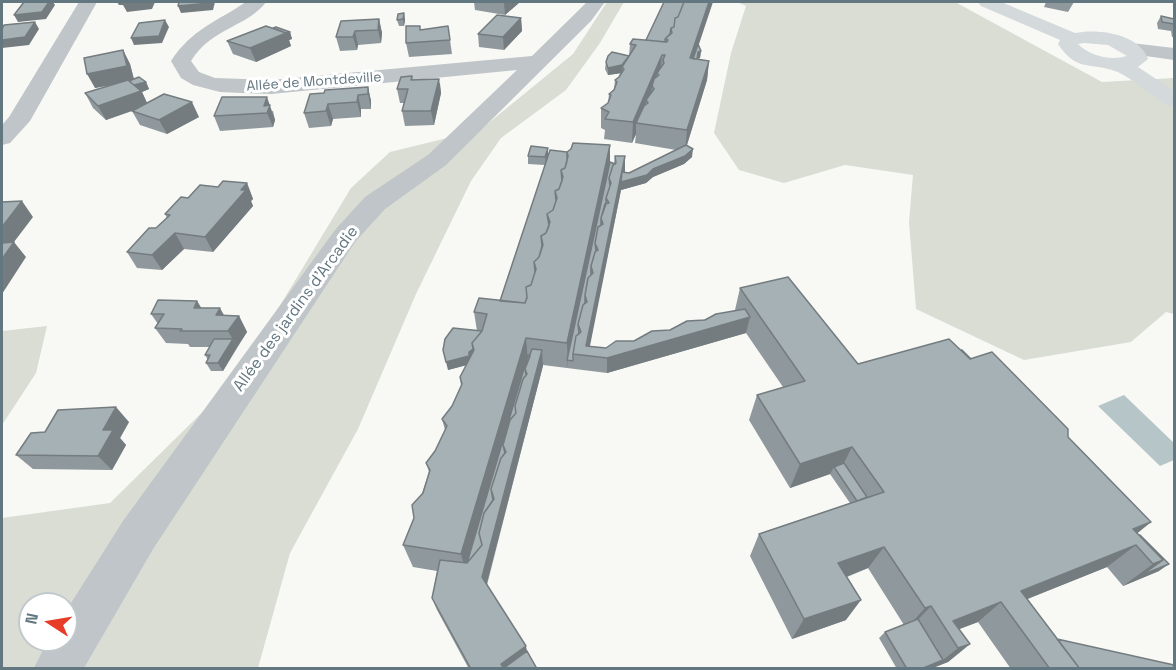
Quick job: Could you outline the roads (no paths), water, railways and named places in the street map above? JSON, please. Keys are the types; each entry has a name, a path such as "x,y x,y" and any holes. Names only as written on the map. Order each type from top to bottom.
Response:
{"main road":[{"path":"987,2 1072,39 1084,37 1106,39 1174,100"}],"street":[{"path":"2,138 18,121 88,2"},
{"name":"Allée de Montdeville","path":"256,2 196,39 186,50 181,61 190,75 211,83 236,87 271,87 537,62"},
{"name":"Allée des jardins d'Arcadie","path":"58,669 138,535 345,236 375,203 437,160 584,17 596,2"},
{"path":"1125,57 1174,54"},
{"name":"Allée de Montdeville","path":"447,71 488,76 514,85"}]}
